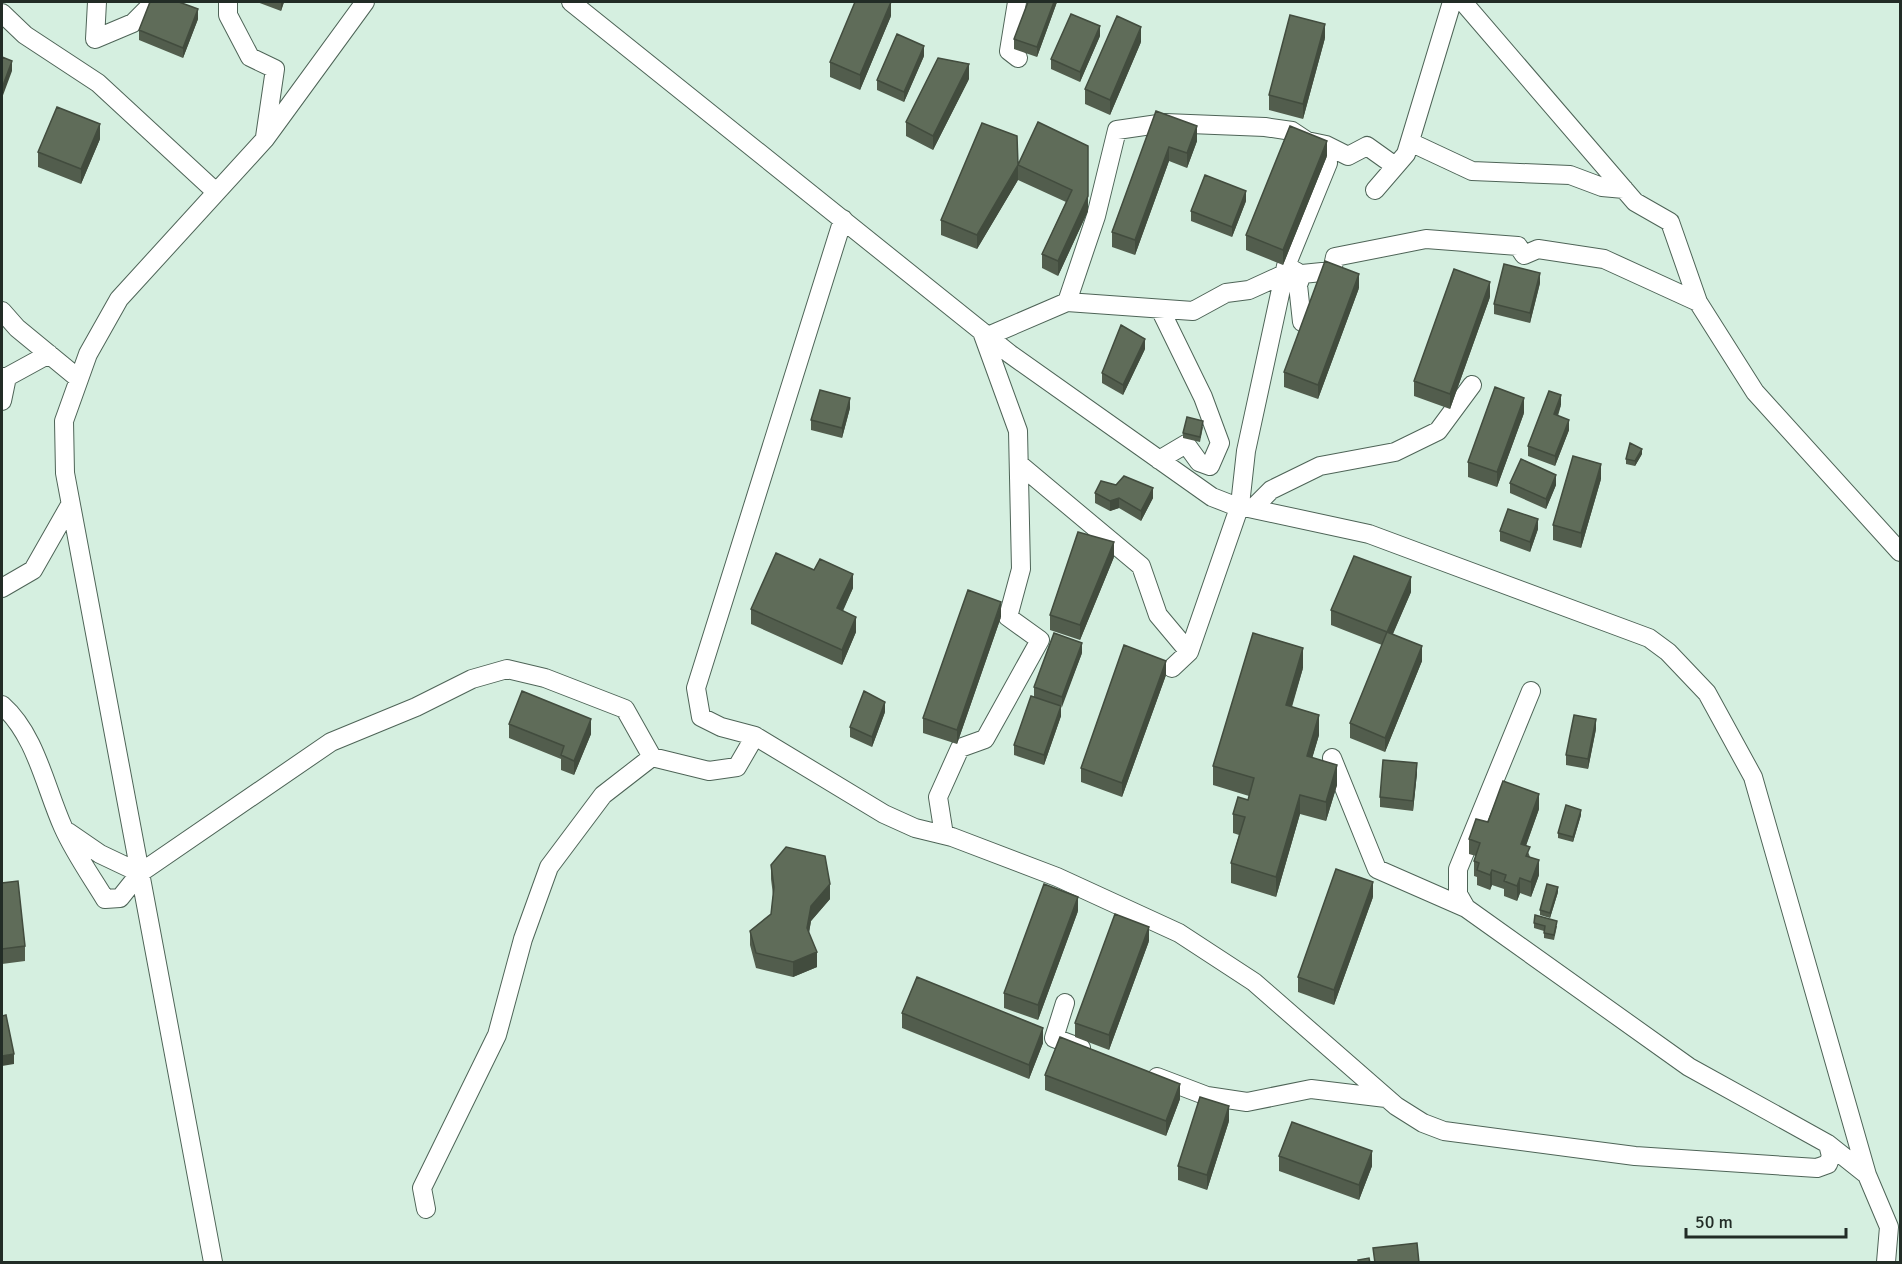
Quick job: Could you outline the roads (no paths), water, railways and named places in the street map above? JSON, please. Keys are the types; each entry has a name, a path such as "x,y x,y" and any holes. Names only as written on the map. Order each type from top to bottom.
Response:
{"street":[{"path":"97,2 95,39 133,23 154,2"},
{"path":"228,2 228,15 250,57 275,69 265,139"},
{"path":"213,1263 70,505 65,473 64,421 88,354 119,299 265,139 365,2"},
{"path":"571,2 985,333 1212,497 1246,507 1369,534 1649,638 1668,652 1707,693 1753,777 1867,1174 1889,1227 1886,1263"},
{"path":"1017,2 1009,51 1018,58"},
{"path":"1375,190 1406,154 1452,2"},
{"path":"1463,2 1635,202 1670,222 1698,302 1755,392 1900,552"},
{"path":"2,13 25,35 98,83 216,192"},
{"path":"1067,302 1096,216 1117,130 1165,123 1265,127 1292,131 1307,141 1326,145 1348,156 1367,146 1395,166"},
{"path":"1410,142 1472,171 1570,175 1602,187 1624,189"},
{"path":"1172,668 1189,652 1246,507 1246,451 1291,271 1329,163 1326,145"},
{"path":"843,219 696,688 700,717 721,727 755,736 884,814 915,828 944,835 1057,877 1179,933 1254,982 1386,1098 1423,1123 1444,1131 1635,1156 1817,1168 1828,1164 1831,1156 1828,1144"},
{"path":"985,333 1067,302 1193,311 1226,292 1249,290 1291,271 1332,271 1335,257 1426,239 1518,246 1524,255 1538,249 1604,259 1698,302"},
{"path":"1291,271 1298,285 1302,322"},
{"path":"1160,309 1203,397 1220,443 1210,466 1199,462 1186,444 1160,459"},
{"path":"2,311 79,379"},
{"path":"944,835 938,797 960,748 985,739 1040,640 1008,617 1021,569 1018,431 985,333"},
{"path":"2,401 4,377 49,354"},
{"path":"1246,507 1271,490 1320,466 1395,452 1438,431 1472,385"},
{"path":"1019,464 1141,566 1158,615 1189,652"},
{"path":"2,588 33,570 70,505"},
{"path":"2,705 16,718 39,764 64,829 105,899 120,898 140,873 331,742 416,707 472,679 507,669 545,678 625,709 652,757 709,771 736,767 755,736"},
{"path":"1466,908 1458,894 1458,869 1532,691"},
{"path":"426,1209 422,1188 497,1035 523,939 549,867 603,795 652,757"},
{"path":"1332,758 1377,869 1466,908 1689,1067 1828,1144 1867,1174"},
{"path":"64,829 100,854 140,873"},
{"path":"1065,1003 1054,1038 1098,1054"},
{"path":"1141,1071 1207,1096 1247,1102 1311,1089 1386,1098"}]}
